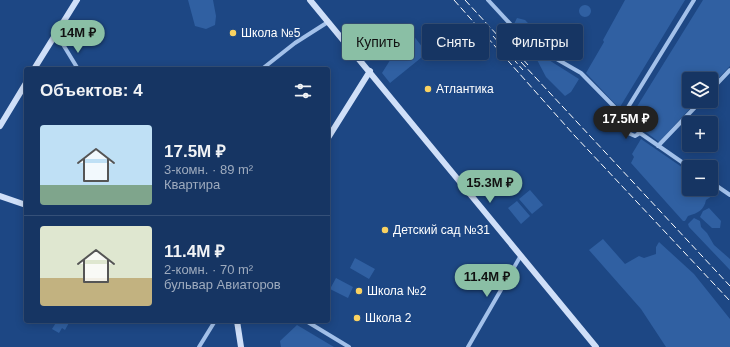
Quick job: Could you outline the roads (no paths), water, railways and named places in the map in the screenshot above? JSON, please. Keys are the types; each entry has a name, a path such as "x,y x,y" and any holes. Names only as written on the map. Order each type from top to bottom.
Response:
{"street":[{"path":"35,67 77,0"},
{"path":"310,0 370,71 520,257 596,347"},
{"path":"488,0 527,42 581,73 613,108 640,133 682,162"},
{"path":"617,122 622,117 694,0"},
{"path":"265,67 295,43 328,22"},
{"path":"56,33 77,67"},
{"path":"718,83 730,70"},
{"path":"330,135 370,71"},
{"path":"0,126 24,86"},
{"path":"613,108 608,113 617,122 632,135 640,133"},
{"path":"658,146 694,108"},
{"path":"718,187 730,195"},
{"path":"0,196 24,204"},
{"path":"468,347 520,257"},
{"path":"199,347 214,323"},
{"path":"237,323 241,347"},
{"path":"309,323 349,347"}],"railway":[{"path":"454,0 574,135 730,301"},
{"path":"465,0 497,35"},
{"path":"493,36 523,70"},
{"path":"524,60 528,65"},
{"path":"521,62 730,286"}],"place":[{"name":"Школа №5","path":"233,33"},
{"name":"Атлантика","path":"428,89"},
{"name":"Детский сад №31","path":"385,230"},
{"name":"Школа №2","path":"359,291"},
{"name":"Школа 2","path":"357,318"}]}
